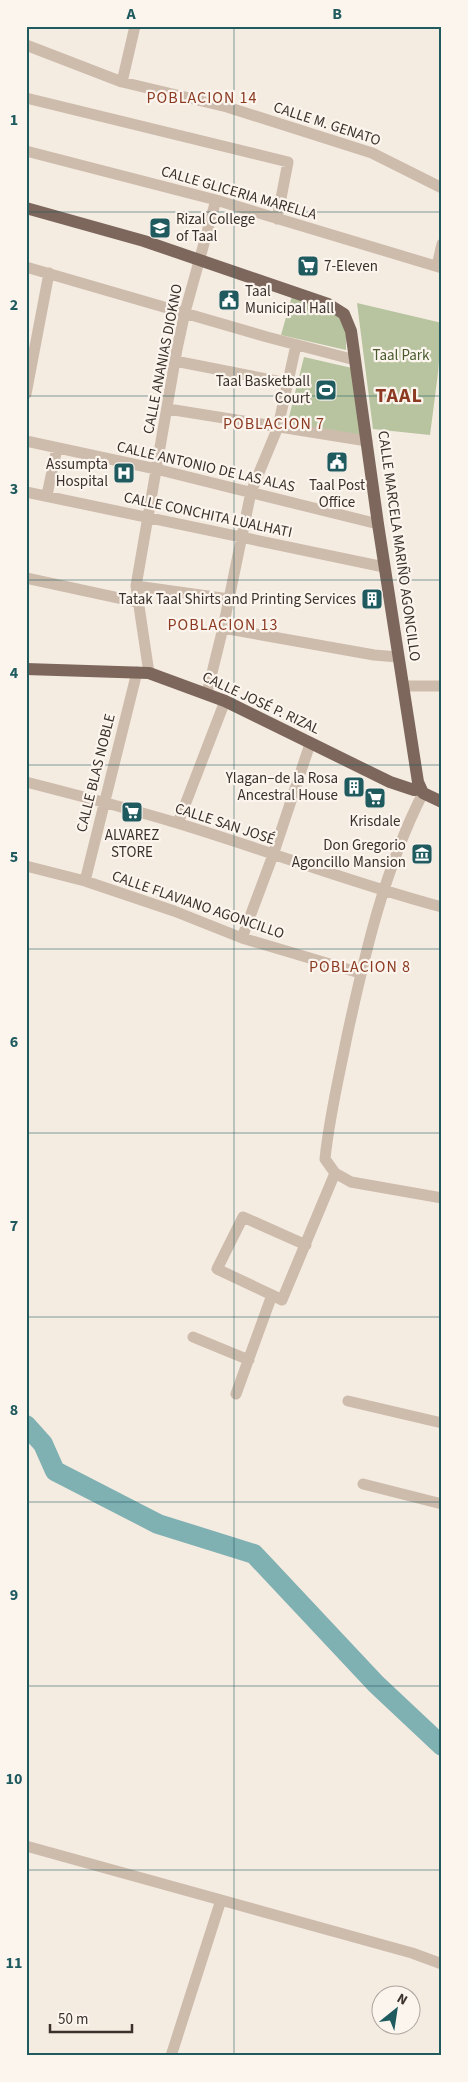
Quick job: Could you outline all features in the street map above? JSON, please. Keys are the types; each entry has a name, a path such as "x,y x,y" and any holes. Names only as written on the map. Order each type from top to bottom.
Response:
{"main road":[{"name":"CALLE MARCELA MARIÑO AGONCILLO","path":"26,208 144,241 300,293 337,308 348,321 368,441 378,524 398,657 415,764 422,791"},
{"name":"CALLE JOSÉ P. RIZAL","path":"26,669 143,672 207,693 390,782 422,791 442,802"}],"street":[{"path":"122,82 135,26"},
{"name":"CALLE M. GENATO","path":"26,45 122,82 227,107 372,153 442,188"},
{"path":"26,98 288,162 277,219"},
{"name":"CALLE GLICERIA MARELLA","path":"26,151 216,200 439,267"},
{"name":"CALLE ANANIAS DIOKNO","path":"143,672 136,586 185,312 216,200"},
{"path":"439,267 442,244"},
{"path":"26,267 267,337 355,360"},
{"path":"27,387 49,273"},
{"path":"207,693 223,628 251,492 278,427 296,345"},
{"path":"175,361 287,382"},
{"path":"168,409 368,441"},
{"name":"CALLE ANTONIO DE LAS ALAS","path":"26,441 156,469 378,524"},
{"path":"47,495 57,448"},
{"name":"CALLE CONCHITA LUALHATI","path":"26,492 384,567"},
{"path":"26,578 137,602"},
{"path":"136,586 229,599"},
{"path":"223,628 374,655 398,657"},
{"name":"CALLE BLAS NOBLE","path":"85,881 104,802 143,672"},
{"path":"404,686 442,686"},
{"path":"178,824 225,701"},
{"path":"242,938 273,855 310,744"},
{"name":"CALLE SAN JOSÉ","path":"26,782 178,824 382,891 442,907"},
{"path":"422,791 382,891 360,973 327,1132 325,1159 336,1173 351,1182 442,1198"},
{"name":"CALLE FLAVIANO AGONCILLO","path":"26,866 85,881 242,938 360,973"},
{"path":"306,1245 243,1217 217,1270 282,1300 306,1245 336,1173"},
{"path":"236,1394 272,1295"},
{"path":"193,1337 249,1360"},
{"path":"348,1401 442,1423"},
{"path":"363,1484 442,1504"},
{"path":"26,1846 412,1953 442,1964"},
{"path":"171,2056 221,1900"}],"green space":[{"path":"292,296 327,309 339,317 345,329 346,350 281,335"},
{"name":"Taal Park","path":"357,303 442,323 430,435 373,429"},
{"path":"304,357 352,368 363,437 291,424 289,417"}],"waterway":[{"path":"26,1425 43,1444 55,1471 158,1524 254,1554 376,1684 442,1746"}],"place":[{"name":"Rizal College of Taal","path":"160,228"},
{"name":"7-Eleven","path":"308,266"},
{"name":"Taal Municipal Hall","path":"229,300"},
{"name":"Taal Basketball Court","path":"326,390"},
{"name":"Taal Post Office","path":"337,462"},
{"name":"Assumpta Hospital","path":"124,473"},
{"name":"Tatak Taal Shirts and Printing Services","path":"372,599"},
{"name":"Ylagan–de la Rosa Ancestral House","path":"354,787"},
{"name":"Krisdale","path":"375,798"},
{"name":"ALVAREZ STORE","path":"132,812"},
{"name":"Don Gregorio Agoncillo Mansion","path":"422,854"}],"district":[{"name":"POBLACION 14","path":"202,98"},
{"name":"TAAL","path":"399,396"},
{"name":"POBLACION 7","path":"274,424"},
{"name":"POBLACION 13","path":"223,625"},
{"name":"POBLACION 8","path":"360,967"}]}
